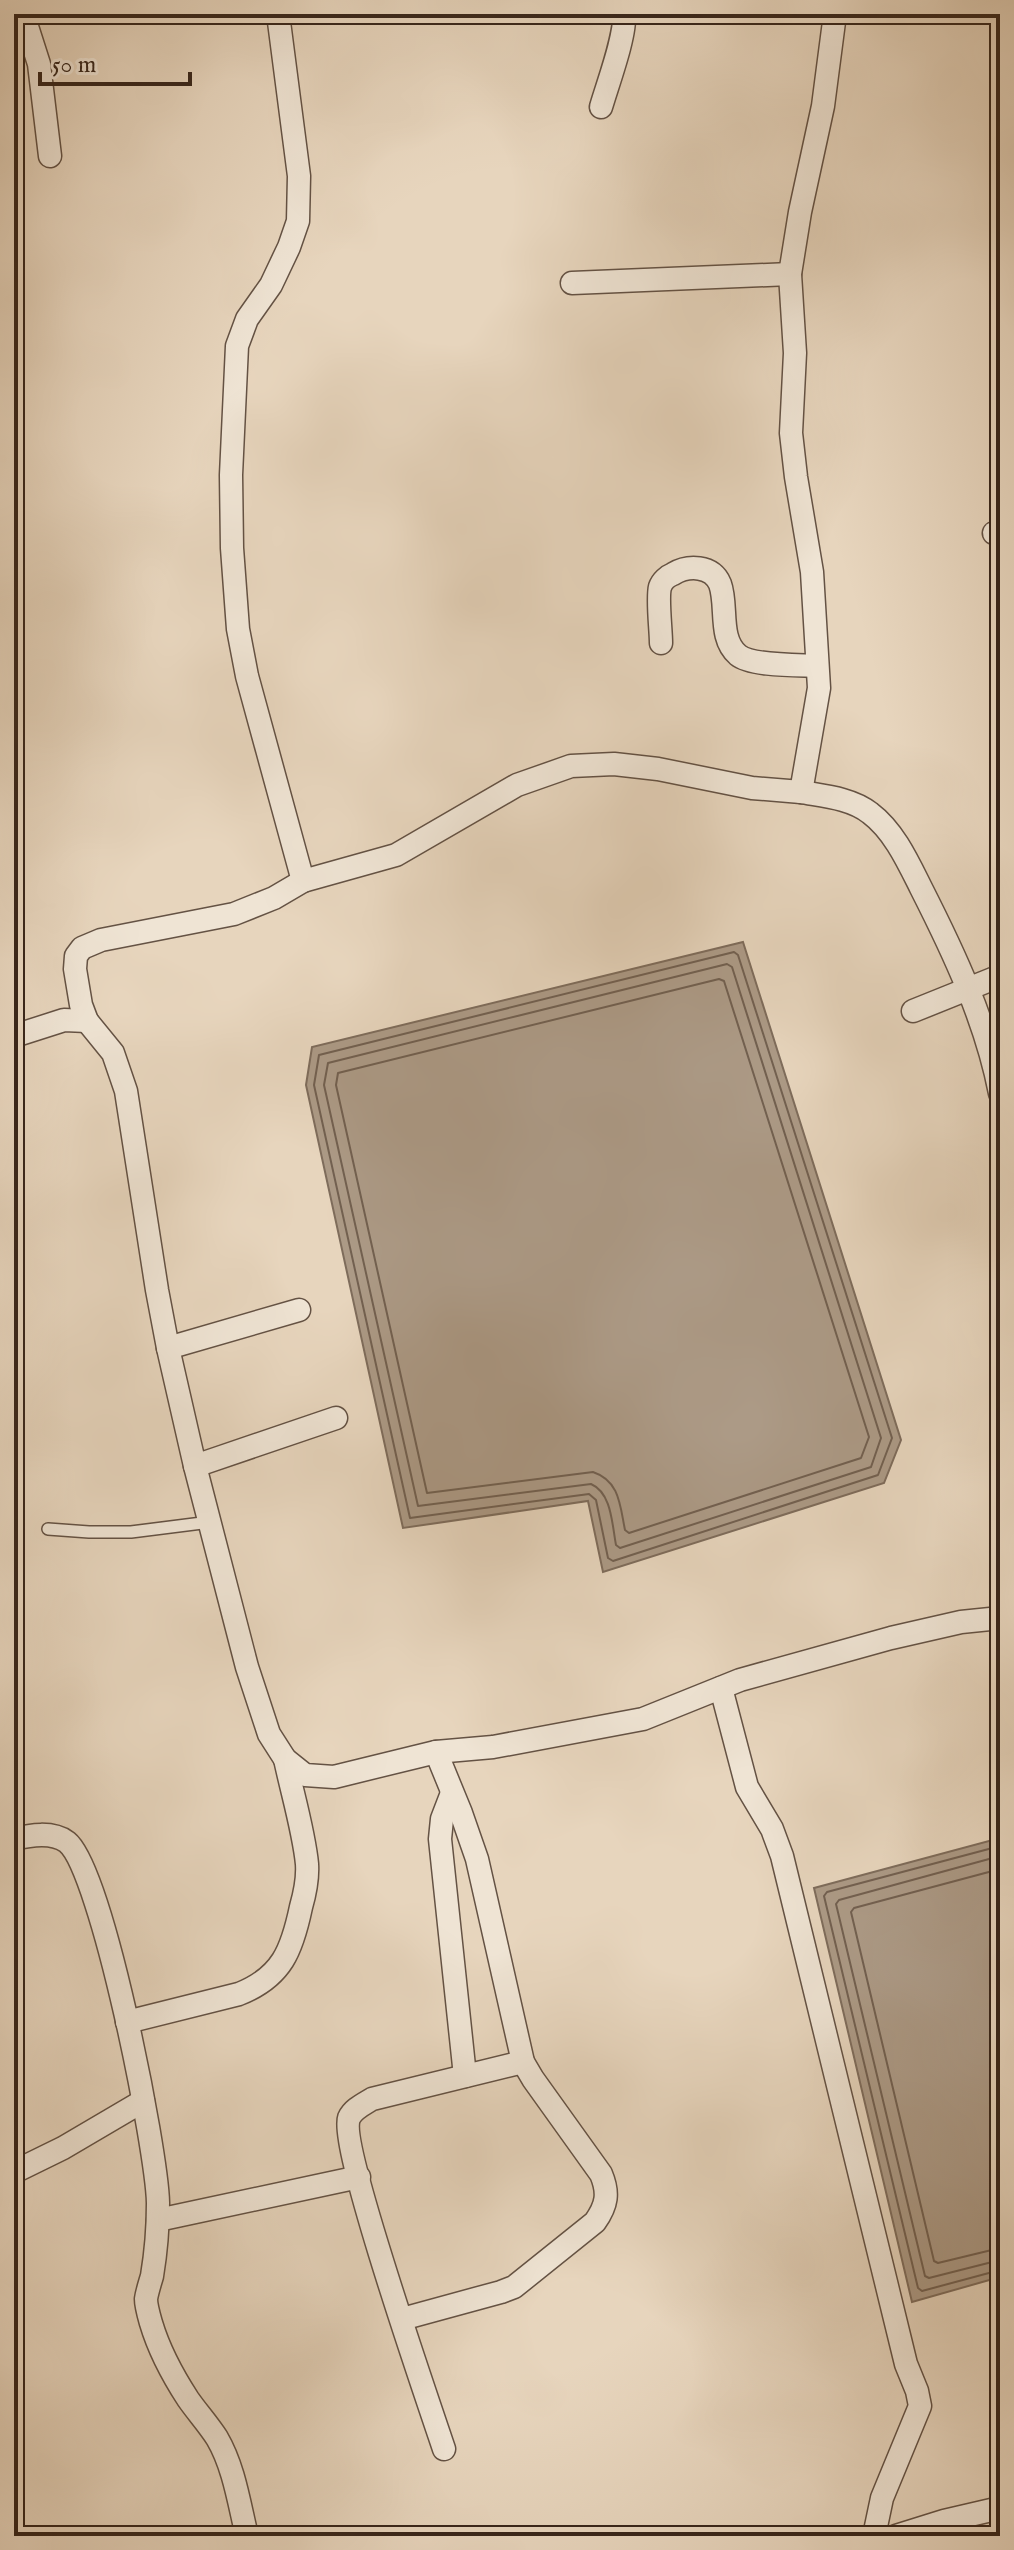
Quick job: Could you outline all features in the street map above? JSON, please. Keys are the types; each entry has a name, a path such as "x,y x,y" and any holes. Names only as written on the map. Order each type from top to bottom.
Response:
{"street":[{"path":"23,14 39,64 50,156"},
{"path":"278,14 299,176 298,221 271,285 247,319 237,346 231,475 232,548 238,629 247,676 303,881"},
{"path":"601,107 625,29 624,14"},
{"path":"801,792 819,688 812,572 791,433 795,353 790,274 823,106 835,14"},
{"path":"572,283 790,274"},
{"path":"661,643 660,586 680,569 706,569 720,585 726,630 738,655 748,661 817,666"},
{"path":"1000,1093 986,1035 968,989 904,856 886,828 870,812 851,802 801,792 752,788 658,769 614,764 571,766 517,785 396,855 303,881 274,898 234,914 101,940 82,948 76,956 81,1005 87,1021 113,1053 126,1091 168,1348 247,1667 269,1734 285,1759 305,1775 334,1777 436,1752 493,1747 643,1719 740,1680 891,1638 961,1622 1000,1618"},
{"path":"913,1011 1000,976"},
{"path":"14,1036 64,1020 87,1021"},
{"path":"168,1348 299,1310"},
{"path":"195,1466 336,1418"},
{"path":"721,1688 747,1787 772,1829 782,1856 906,2364 920,2406 882,2498 874,2536"},
{"path":"402,2319 514,2287 595,2222 603,2211 606,2187 601,2174 523,2062 477,1859 436,1752"},
{"path":"127,2022 239,1994 254,1988 285,1960 294,1938 303,1899 307,1863 285,1759"},
{"path":"452,1793 442,1819 440,1839 465,2076"},
{"path":"14,1839 50,1835 65,1840 76,1852 88,1880 127,2022 151,2141 158,2200 152,2275 146,2301 151,2324 178,2382 219,2441 232,2474 247,2536"},
{"path":"444,2449 359,2177 347,2132 349,2118 372,2099 523,2062"},
{"path":"14,2172 63,2148 143,2101"},
{"path":"158,2220 359,2177"},
{"path":"896,2536 1000,2508"}],"lane":[{"path":"48,1529 131,1532 210,1522"}],"water":[{"path":"743,942 901,1440 884,1483 603,1572 588,1501 403,1528 306,1085 312,1047"},
{"path":"1000,1838 1000,2277 912,2302 814,1888"}]}
